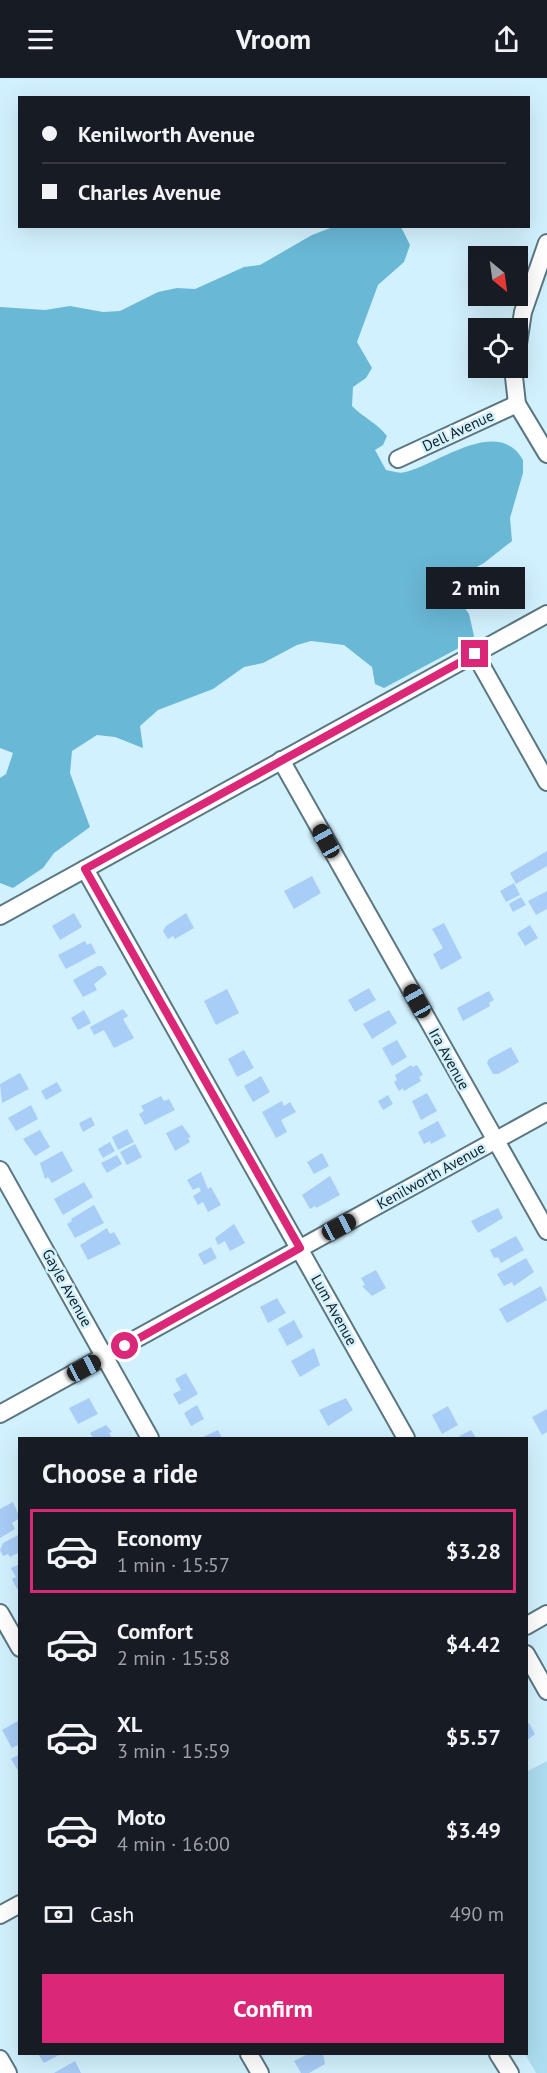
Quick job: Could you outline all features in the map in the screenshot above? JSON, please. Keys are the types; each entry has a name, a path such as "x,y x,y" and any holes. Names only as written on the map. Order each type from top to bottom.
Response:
{"street":[{"path":"522,318 547,243"},
{"path":"514,378 517,404 547,454"},
{"name":"Dell Avenue","path":"398,459 517,404"},
{"path":"0,916 547,614"},
{"path":"475,654 547,782"},
{"name":"Ira Avenue","path":"281,760 547,1231"},
{"name":"Lum Avenue","path":"85,869 405,1437"},
{"name":"Kenilworth Avenue","path":"0,1414 547,1112"},
{"name":"Gayle Avenue","path":"0,1170 149,1437"},
{"path":"0,1613 18,1644"},
{"path":"528,1625 547,1614"},
{"path":"528,1658 547,1691"},
{"path":"0,1915 18,1905"},
{"path":"250,2055 260,2073"},
{"path":"499,2055 510,2073"},
{"path":"0,2059 8,2073"}],"shaded area":[{"path":"330,228 402,228 410,245 404,262 378,285 357,342 372,368 366,378 353,387 352,406 387,436 383,445 375,450 386,470 405,472 467,446 483,442 499,442 512,447 523,460 523,473 510,518 512,541 484,563 469,571 456,592 469,614 474,636 470,642 384,688 375,684 372,667 344,645 311,641 297,645 263,663 244,667 213,689 158,710 140,726 143,748 115,737 97,735 72,751 70,773 90,827 54,853 43,868 13,888 0,883 0,778 6,774 13,753 0,748 0,307 45,310 70,306 103,312 120,311 158,292 177,288 195,289 244,267 260,265 312,235"},
{"path":"547,1761 547,2073 536,2073 526,2055 528,2055 528,1771"}],"building":[{"path":"547,851 547,866 516,884 510,873"},
{"path":"312,876 321,893 294,909 284,891"},
{"path":"514,883 520,895 506,902 500,891"},
{"path":"547,891 547,909 536,915 528,901"},
{"path":"521,897 526,905 513,912 509,904"},
{"path":"74,913 82,927 60,940 52,926"},
{"path":"186,913 194,928 175,939 173,936 168,939 163,931 166,926"},
{"path":"444,923 462,958 441,970 433,954 443,948 432,929"},
{"path":"530,925 538,938 525,946 517,933"},
{"path":"85,941 87,945 91,943 96,953 66,969 58,955"},
{"path":"102,966 107,974 94,984 97,990 83,997 73,980"},
{"path":"369,988 376,1000 355,1012 348,1000"},
{"path":"227,989 239,1013 216,1025 204,1001"},
{"path":"489,991 494,1000 489,1003 490,1006 463,1021 457,1008"},
{"path":"123,1009 128,1016 123,1019 134,1038 114,1048 104,1030 94,1035 90,1027"},
{"path":"84,1010 91,1023 78,1030 71,1018"},
{"path":"389,1010 397,1023 372,1039 363,1024"},
{"path":"397,1040 407,1057 392,1066 382,1048"},
{"path":"511,1047 519,1062 498,1074 493,1074 487,1063 489,1059"},
{"path":"244,1050 254,1068 237,1077 228,1059"},
{"path":"411,1065 412,1067 417,1065 423,1075 419,1077 421,1081 404,1091 403,1088 399,1091 394,1082 397,1080 395,1075"},
{"path":"20,1073 29,1089 2,1103 0,1084"},
{"path":"261,1076 270,1092 253,1102 244,1086"},
{"path":"57,1082 62,1091 46,1100 41,1091"},
{"path":"427,1093 437,1111 421,1120 412,1101"},
{"path":"388,1095 393,1104 383,1110 378,1101"},
{"path":"161,1096 164,1101 169,1099 175,1110 145,1125 139,1114 144,1111 141,1106"},
{"path":"282,1101 284,1106 290,1102 296,1112 281,1120 287,1132 276,1138 262,1112"},
{"path":"31,1105 38,1119 16,1131 8,1118"},
{"path":"91,1117 95,1125 83,1132 79,1123"},
{"path":"438,1121 446,1136 431,1144 430,1141 424,1144 418,1132"},
{"path":"182,1125 191,1137 188,1138 190,1142 175,1151 166,1133"},
{"path":"127,1129 134,1142 118,1150 112,1137"},
{"path":"40,1130 50,1147 35,1156 23,1139"},
{"path":"110,1142 115,1151 103,1158 98,1149"},
{"path":"135,1144 142,1157 127,1165 120,1152"},
{"path":"62,1151 73,1171 52,1183 48,1177 45,1179 40,1163"},
{"path":"322,1153 329,1166 314,1174 307,1162"},
{"path":"117,1155 122,1164 107,1173 101,1163"},
{"path":"201,1172 208,1189 211,1187 221,1205 208,1212 203,1202 198,1205 193,1196 201,1191 199,1187 193,1190 187,1180"},
{"path":"330,1176 340,1195 310,1209 302,1195"},
{"path":"84,1182 93,1197 63,1215 54,1199"},
{"path":"94,1205 104,1223 75,1238 67,1224"},
{"path":"498,1208 503,1218 478,1233 471,1221"},
{"path":"234,1224 245,1243 230,1251 225,1241 218,1245 215,1238"},
{"path":"107,1228 110,1234 114,1232 121,1244 88,1260 80,1245"},
{"path":"516,1236 524,1250 501,1263 498,1257 494,1258 490,1250"},
{"path":"211,1247 217,1258 204,1265 198,1254"},
{"path":"526,1258 534,1272 514,1286 512,1282 504,1286 497,1274"},
{"path":"376,1270 386,1288 372,1296 362,1286 365,1285 361,1278"},
{"path":"541,1286 547,1300 507,1323 499,1309"},
{"path":"277,1298 286,1313 268,1323 260,1307"},
{"path":"294,1320 303,1337 287,1346 278,1329"},
{"path":"314,1348 320,1365 300,1377 291,1361"},
{"path":"186,1373 198,1394 179,1405 173,1394 181,1390 175,1379"},
{"path":"89,1398 98,1414 78,1424 69,1408"},
{"path":"346,1398 353,1410 328,1426 319,1410"},
{"path":"197,1405 204,1419 191,1426 184,1413"},
{"path":"448,1406 458,1425 442,1434 432,1415"},
{"path":"547,1409 547,1432 542,1435 532,1417"},
{"path":"106,1425 112,1432 109,1433 111,1437 92,1437 90,1433"},
{"path":"218,1430 222,1437 203,1437"},
{"path":"471,1430 475,1437 458,1437"},
{"path":"13,1502 18,1519 12,1523 15,1529 0,1538 0,1509"},
{"path":"18,1535 18,1553 10,1557 8,1554 3,1556 0,1550 3,1543"},
{"path":"18,1565 17,1589 12,1579 16,1577 11,1568"},
{"path":"18,1721 18,1745 12,1748 2,1730"},
{"path":"528,1723 535,1734 528,1739"},
{"path":"18,1755 18,1771 11,1759"},
{"path":"39,2055 59,2055 44,2063"},
{"path":"306,2055 323,2055 325,2064 309,2073 301,2073 294,2061"},
{"path":"75,2061 81,2073 54,2073"}],"route":[{"path":"125,1346 300,1248 85,869 475,654"}]}
